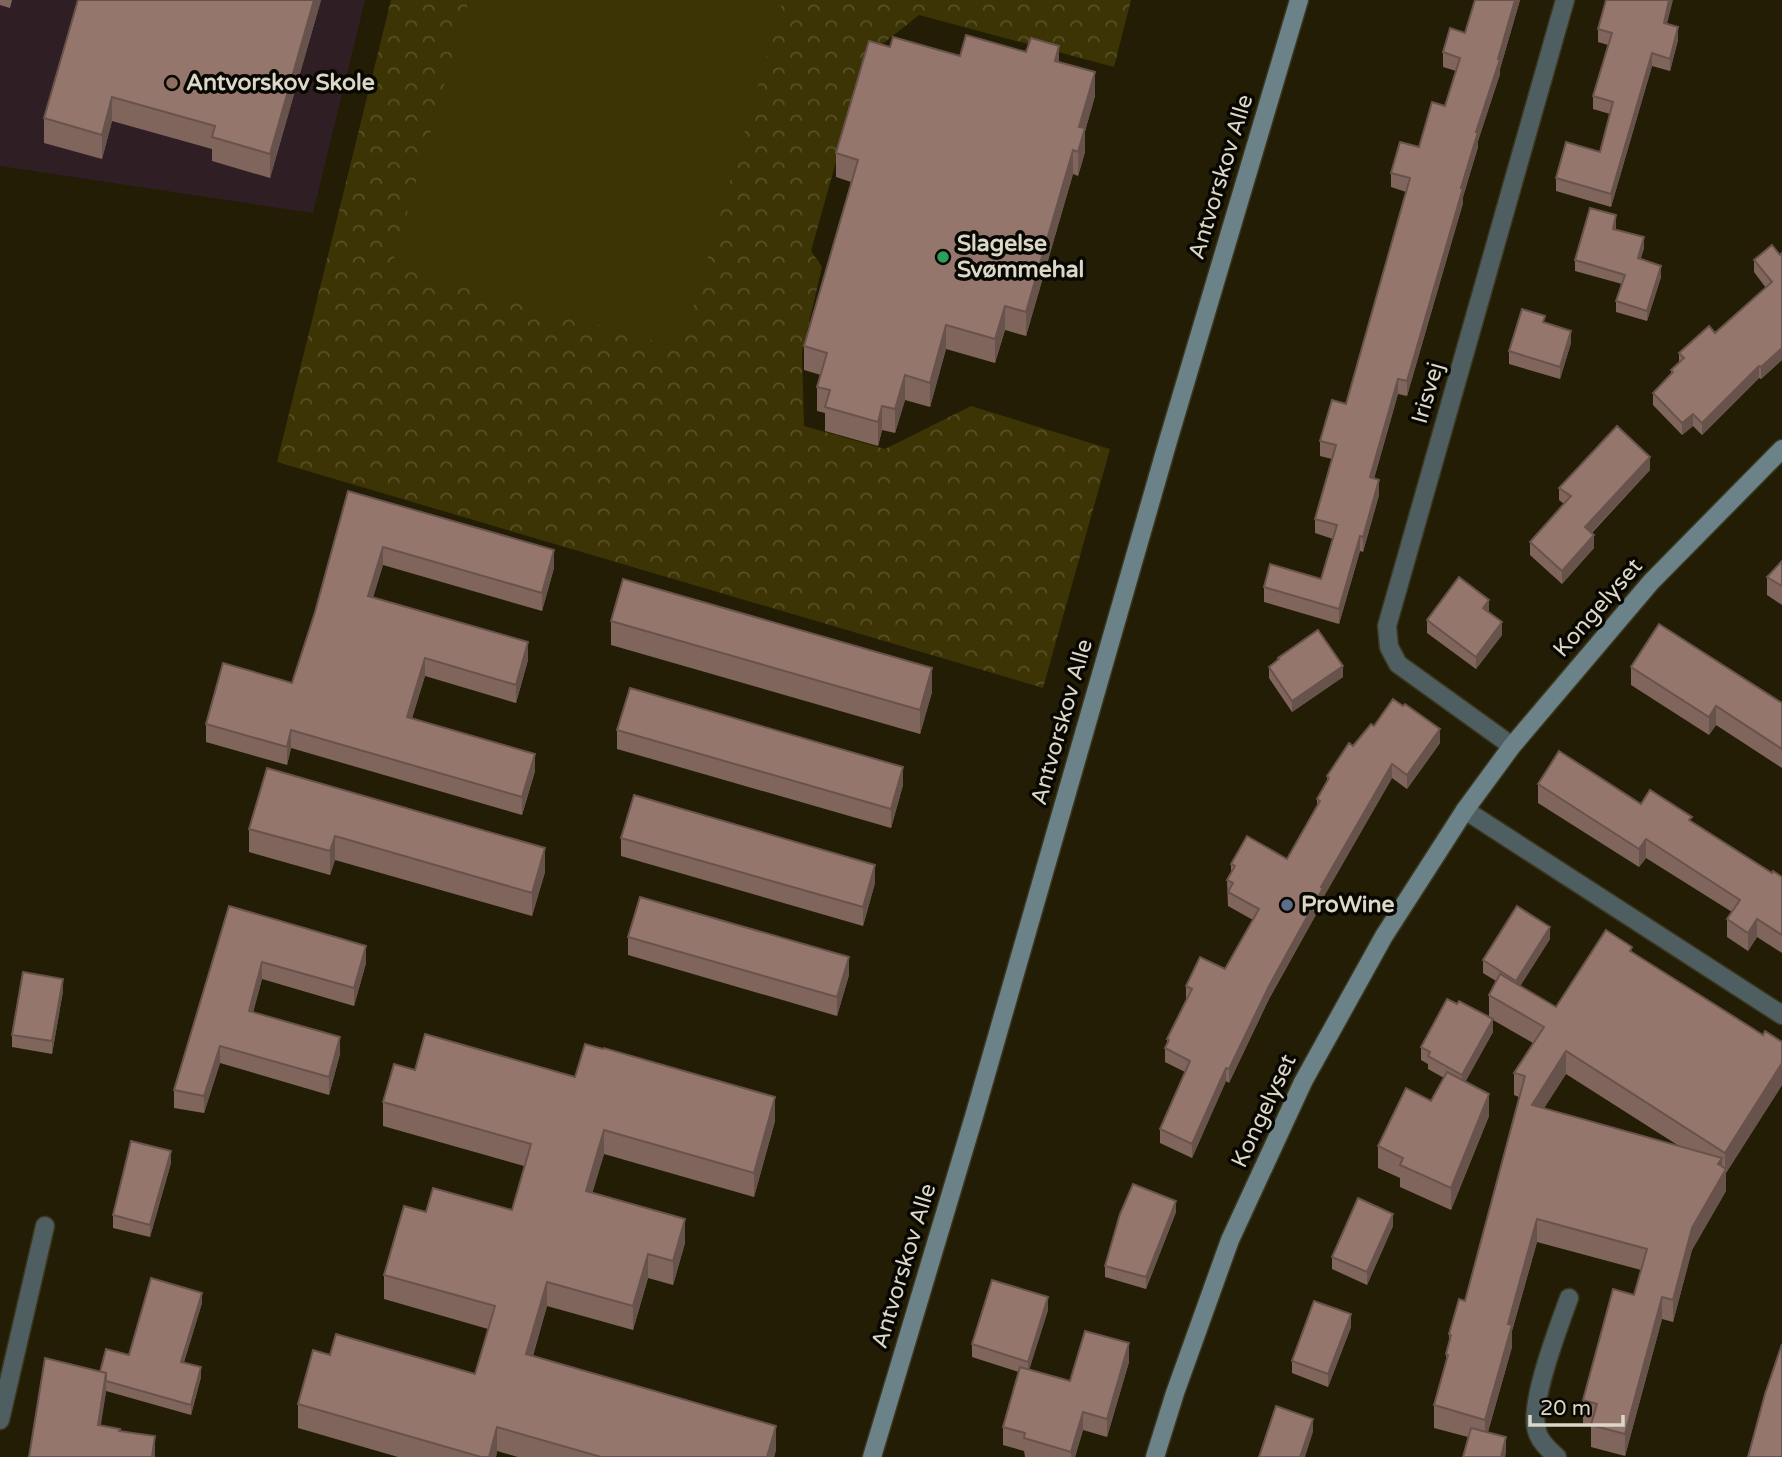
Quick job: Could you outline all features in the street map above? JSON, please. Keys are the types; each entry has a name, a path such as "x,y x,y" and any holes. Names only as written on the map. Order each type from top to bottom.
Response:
{"street":[{"name":"Antvorskov Alle","path":"872,1457 1299,0"},
{"name":"Irisvej","path":"1512,746 1398,664 1389,647 1387,626 1565,0"},
{"name":"Kongelyset","path":"1155,1457 1230,1240 1303,1082 1384,936 1465,810 1512,746 1651,582 1782,449"},
{"path":"1465,810 1782,1015"},
{"path":"0,1420 45,1227"},
{"path":"1557,1457 1536,1431 1535,1401 1569,1298"}],"shaded area":[{"name":"Antvorskov Skole","path":"0,0 365,0 313,213 0,166"}],"green space":[{"path":"391,0 1131,0 1114,67 919,15 865,58 811,251 822,267 802,353 804,426 885,449 971,406 1110,449 1043,688 277,462"},
{"path":"469,0 783,0 681,349 392,265"}],"building":[{"path":"78,0 314,0 270,154 212,137 215,126 112,97 102,135 44,118"},
{"path":"1475,0 1515,0 1407,381 1398,379 1370,477 1379,480 1339,609 1264,587 1270,564 1321,579 1337,525 1315,519 1336,445 1320,441 1332,400 1346,404 1410,178 1391,173 1400,142 1419,147 1432,102 1445,106 1460,58 1443,52 1450,28 1465,33"},
{"path":"1606,0 1669,0 1664,23 1678,27 1670,59 1652,53 1611,194 1556,178 1566,142 1600,152 1613,102 1593,96 1612,33 1598,29"},
{"name":"Slagelse Svømmehal","path":"966,35 1026,52 1031,38 1059,46 1055,61 1095,72 1079,127 1085,128 1078,152 1073,150 1026,312 1005,306 995,339 946,325 930,383 905,375 895,409 882,406 878,422 825,407 830,390 817,387 827,353 804,346 858,160 836,153 869,41 890,47 893,37 960,56"},
{"path":"1590,208 1616,215 1613,229 1644,237 1638,258 1661,266 1647,311 1616,301 1625,275 1575,260"},
{"path":"1772,245 1780,255 1782,253 1782,348 1759,366 1702,423 1693,414 1682,423 1653,393 1684,358 1679,353 1709,326 1715,333 1772,282 1754,260"},
{"path":"1522,309 1545,316 1543,322 1571,331 1560,367 1509,351"},
{"path":"1617,426 1650,457 1585,527 1594,535 1562,571 1530,542 1571,496 1559,488"},
{"path":"348,491 554,550 542,593 383,547 368,596 528,642 516,685 425,658 407,717 535,754 522,797 291,730 287,747 206,724 223,663 292,683 315,612"},
{"path":"1782,561 1782,586 1767,577"},
{"path":"1459,577 1489,600 1483,608 1502,622 1476,657 1427,620"},
{"path":"623,579 932,668 920,710 611,621"},
{"path":"1659,624 1782,703 1782,749 1716,706 1709,717 1631,667"},
{"path":"1318,630 1343,666 1292,701 1269,667"},
{"path":"630,688 903,767 891,809 617,730"},
{"path":"1393,699 1403,706 1405,704 1440,729 1407,775 1392,764 1321,887 1323,888 1269,986 1229,1069 1226,1068 1192,1144 1160,1129 1190,1061 1165,1048 1192,989 1186,986 1200,957 1225,969 1259,909 1228,892 1233,883 1227,880 1235,866 1231,864 1247,836 1287,859 1320,801 1317,799 1329,778 1327,776 1349,743 1353,746 1371,724 1374,726"},
{"path":"1559,751 1641,804 1650,790 1692,817 1689,820 1782,877 1782,935 1757,919 1748,933 1727,919 1740,900 1646,839 1639,849 1538,784"},
{"path":"267,768 545,848 532,893 335,836 330,851 249,829"},
{"path":"634,795 875,865 863,907 621,838"},
{"path":"640,897 849,957 837,997 628,937"},
{"path":"229,906 366,946 354,988 262,962 249,1011 340,1037 329,1077 220,1046 204,1096 174,1090"},
{"path":"1517,906 1550,927 1516,981 1483,960"},
{"path":"1606,930 1632,947 1630,951 1763,1035 1765,1031 1782,1042 1782,1063 1725,1153 1566,1051 1532,1105 1722,1158 1718,1164 1726,1169 1692,1228 1673,1300 1662,1297 1625,1434 1591,1425 1597,1404 1583,1400 1613,1289 1634,1295 1647,1249 1537,1219 1508,1324 1512,1325 1485,1420 1434,1405 1448,1355 1449,1334 1459,1299 1465,1301 1525,1076 1514,1073 1544,1027 1489,995 1500,974 1556,1007"},
{"path":"23,972 63,979 52,1041 12,1035"},
{"path":"1447,999 1457,1004 1459,1001 1493,1019 1462,1075 1428,1056 1430,1052 1421,1047"},
{"path":"425,1034 575,1077 585,1044 775,1097 754,1173 604,1130 586,1191 685,1219 673,1261 648,1254 633,1306 547,1282 526,1354 776,1426 767,1457 601,1457 497,1427 489,1457 481,1457 298,1404 313,1350 330,1355 336,1334 475,1374 495,1306 384,1275 404,1206 426,1212 433,1188 512,1210 531,1144 383,1102 394,1064 415,1070"},
{"path":"1447,1072 1489,1094 1451,1188 1400,1165 1403,1158 1378,1146 1406,1088 1431,1101"},
{"path":"131,1141 171,1151 150,1225 113,1215"},
{"path":"1133,1184 1176,1201 1146,1277 1105,1266 1120,1214"},
{"path":"1358,1198 1393,1214 1367,1272 1332,1257"},
{"path":"151,1278 202,1293 181,1362 201,1367 191,1405 106,1381 106,1373 100,1372 106,1349 129,1355"},
{"path":"992,1280 1048,1297 1028,1362 972,1344"},
{"path":"1314,1301 1351,1314 1328,1374 1292,1361"},
{"path":"1085,1331 1129,1343 1107,1419 1083,1412 1071,1452 1024,1438 1025,1433 1003,1427 1020,1367 1070,1381"},
{"path":"1782,1344 1782,1457 1748,1457 1765,1394"},
{"path":"45,1358 106,1373 98,1425 155,1436 152,1457 29,1457"},
{"path":"1276,1406 1313,1419 1300,1457 1259,1457"},
{"path":"1471,1428 1506,1437 1501,1457 1463,1457"}],"place":[{"name":"Antvorskov Skole","path":"172,83"},
{"name":"Slagelse Svømmehal","path":"943,257"},
{"name":"ProWine","path":"1287,905"}]}
